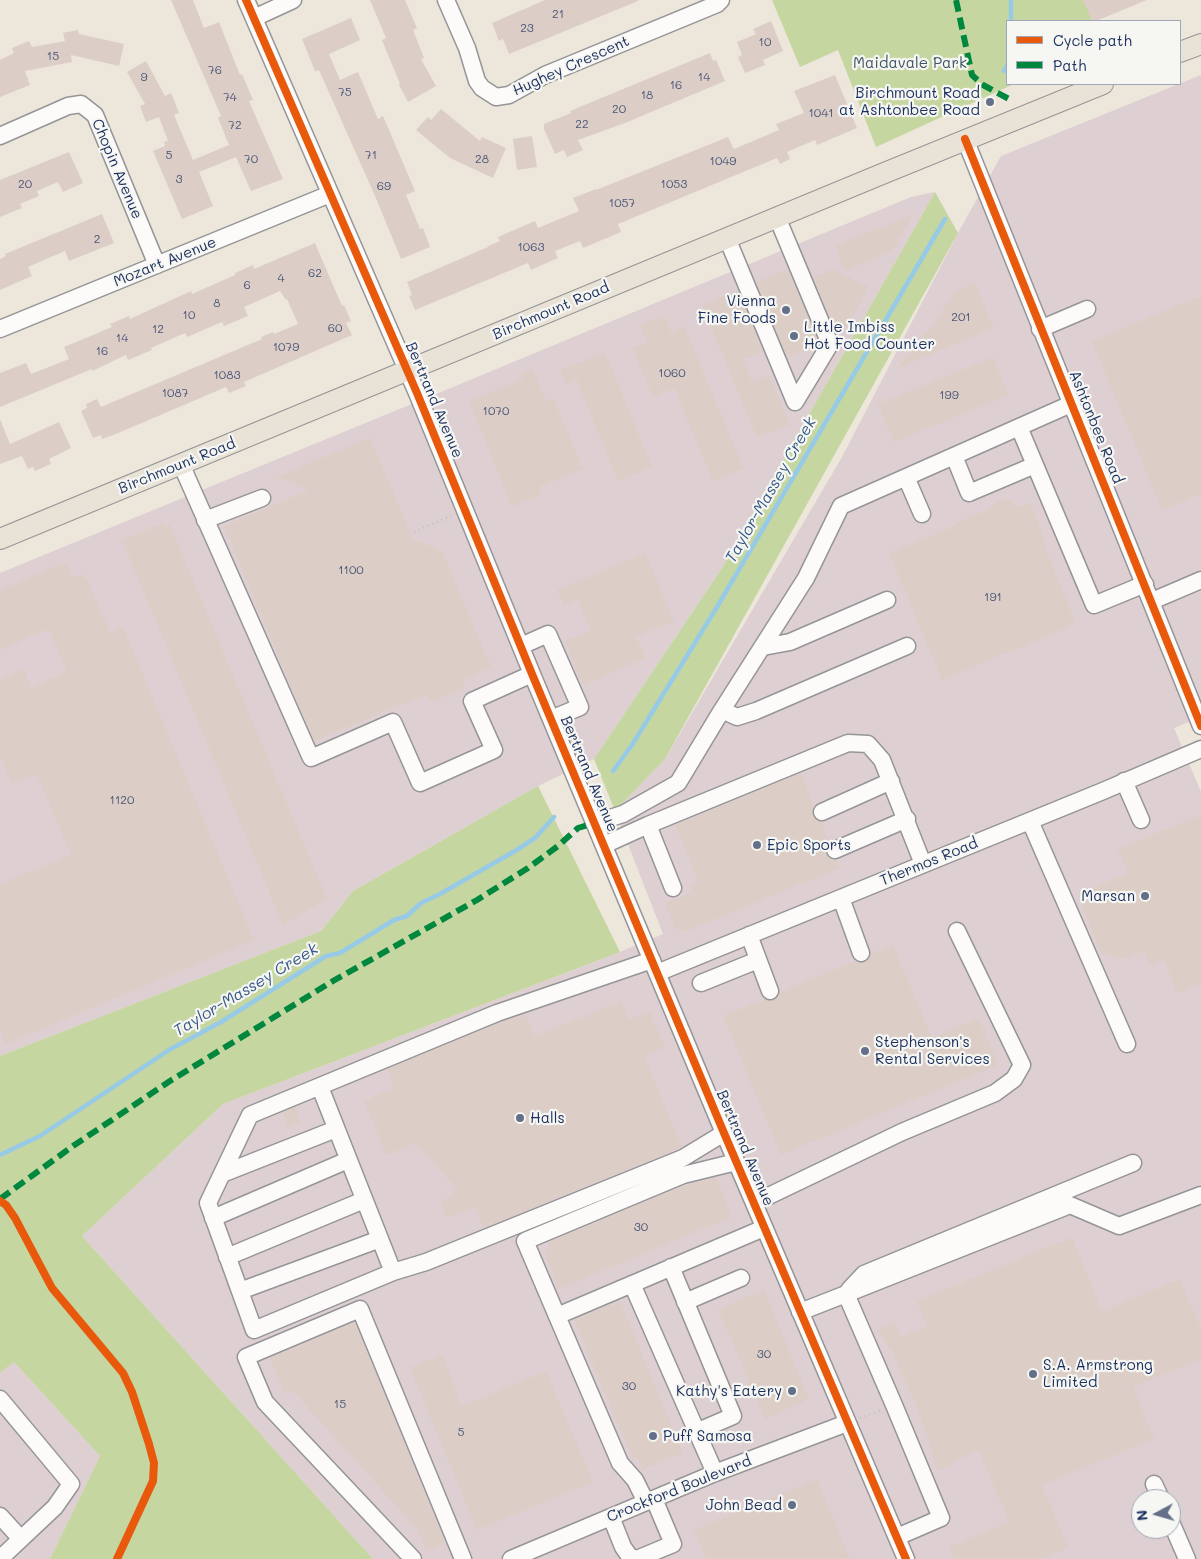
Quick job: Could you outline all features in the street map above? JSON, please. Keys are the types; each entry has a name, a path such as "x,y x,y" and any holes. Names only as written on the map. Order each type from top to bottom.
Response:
{"main road":[{"path":"1181,52 1201,44"},
{"name":"Birchmount Road","path":"0,539 1100,85"}],"street":[{"name":"Bertrand Avenue","path":"246,0 408,371 654,967 906,1559"},
{"path":"254,18 293,0"},
{"name":"Hughey Crescent","path":"446,0 467,48 477,81 482,88 496,97 510,95 545,75 717,4 721,0"},
{"name":"Chopin Avenue","path":"0,136 68,106 81,104 95,115 157,265"},
{"name":"Ashtonbee Road","path":"965,139 1201,726"},
{"name":"Mozart Avenue","path":"0,329 330,194"},
{"path":"727,238 795,402 830,344 778,217"},
{"path":"1040,329 1087,309"},
{"path":"594,823 623,814 678,783 806,578 841,506 1071,404"},
{"path":"1019,427 1094,605 1145,584"},
{"path":"954,456 969,494 1035,465"},
{"path":"181,464 311,758 393,722 420,783 494,750 472,701 532,674"},
{"path":"906,477 922,514"},
{"path":"206,520 262,498"},
{"path":"1152,601 1201,580"},
{"path":"763,646 790,642 886,600"},
{"path":"521,646 548,634 580,707 551,719"},
{"path":"722,710 737,717 756,711 907,646"},
{"path":"604,845 848,743 868,744 882,760 907,819 923,864"},
{"name":"Thermos Road","path":"393,1272 254,1330 208,1203 250,1115 497,1013 654,967 749,935 1030,821 1201,749"},
{"path":"822,812 891,781"},
{"path":"1124,781 1141,820"},
{"path":"835,850 907,819"},
{"path":"1030,821 1127,1044"},
{"path":"648,825 673,888"},
{"path":"841,898 861,953"},
{"path":"754,1203 902,1132 995,1093 1014,1079 1022,1065 957,930"},
{"path":"749,935 770,991"},
{"path":"701,983 758,960"},
{"path":"320,1087 393,1272 426,1262 684,1158 724,1133"},
{"path":"222,1174 336,1128"},
{"path":"213,1218 348,1160"},
{"path":"611,1517 623,1547 630,1557 637,1559 673,1544 650,1500 620,1463 525,1241 683,1175 736,1162"},
{"path":"846,1294 864,1274 1133,1164"},
{"path":"800,1312 1070,1205 1120,1226 1201,1195"},
{"path":"227,1257 364,1200"},
{"path":"557,1316 764,1228"},
{"path":"240,1291 380,1239"},
{"path":"671,1267 733,1416 696,1432"},
{"path":"685,1302 740,1278"},
{"path":"632,1284 715,1473"},
{"path":"846,1294 942,1518 896,1537"},
{"path":"413,1559 265,1402 246,1357 360,1309 463,1559"},
{"path":"0,1399 71,1484 56,1507 5,1554 2,1559"},
{"name":"Crockford Boulevard","path":"511,1559 715,1473 847,1423"},
{"path":"1154,1484 1156,1489"},
{"path":"0,1516 22,1539"},
{"path":"1178,1539 1187,1559"}],"path":[{"path":"414,532 465,510"},
{"path":"847,1423 894,1405"}],"shaded area":[{"path":"1201,75 1201,717 1174,728 1201,792 1201,1559 373,1559 82,1236 223,1104 663,934 615,811 665,759 842,457 958,233 1001,156 1176,85 1181,85 1181,83"},
{"path":"935,192 722,568 594,759 538,786 353,891 321,931 0,1056 0,573 911,197"},
{"path":"14,1362 100,1456 50,1559 0,1559 0,1373"}],"green space":[{"name":"Maidavale Park","path":"772,0 1090,0 1098,20 1006,20 1006,85 1012,85 876,147 838,50 800,67"},
{"path":"935,192 958,233 665,759 615,811 594,759 722,568"},
{"path":"538,786 620,952 223,1104 82,1236 373,1559 50,1559 100,1456 14,1362 0,1373 0,1056 321,931 353,891"}],"building":[{"path":"171,0 193,0 204,28 219,22 240,75 242,74 253,100 249,101 283,179 251,191 236,157 199,172 213,206 182,219 153,151 165,146 164,142 168,141 159,117 146,122 140,106 145,104 127,72 146,61 165,96 171,93 179,113 174,115 193,160 229,145 218,118 221,116"},
{"path":"370,0 405,0 417,28 413,30 424,58 421,59 436,86 408,102 399,85 382,40 386,38"},
{"path":"545,0 638,1 509,54 503,39 499,41 492,23"},
{"path":"1083,0 1147,0 1098,20 1092,20"},
{"path":"351,18 360,40 329,54 340,80 358,72 378,119 383,116 415,191 406,195 420,229 423,228 430,247 401,259 319,70 315,71 302,39"},
{"path":"771,21 783,51 763,60 765,65 745,73 738,57 742,55 737,42 756,34 753,29"},
{"path":"78,30 79,34 124,44 119,66 71,55 72,62 25,71 30,85 0,97 0,60 14,53 12,48 29,41 32,47 65,41 63,33"},
{"path":"710,53 713,61 716,60 725,81 625,123 578,140 583,150 567,157 564,150 555,154 544,129 544,124 571,113 570,111"},
{"path":"835,75 857,128 817,145 815,140 787,152 790,159 780,164 777,158 618,224 621,232 583,248 580,241 555,251 558,258 531,270 528,263 415,310 409,296 412,295 407,282 488,247 500,241 498,237 535,221 538,228 579,211 573,198 728,137 734,149 779,130 776,124 804,113 794,91"},
{"path":"441,109 480,141 482,137 506,148 493,178 450,158 416,130 428,117 431,120"},
{"path":"532,136 537,167 517,170 513,139"},
{"path":"69,152 83,183 63,192 58,182 37,191 39,196 20,204 22,208 0,217 0,180"},
{"path":"102,214 114,243 69,261 65,251 28,267 32,276 0,290 0,259 6,256 5,254"},
{"path":"914,214 892,251 845,271 835,246"},
{"path":"315,243 342,306 344,305 351,321 346,323 352,335 244,382 246,386 229,393 226,387 116,434 102,439 101,435 93,438 81,411 87,408 86,404 97,399 101,407 262,339 261,337 298,324 287,299 280,291 244,307 248,316 224,326 222,322 187,337 185,333 128,360 126,355 92,371 92,369 0,407 0,373 26,363 31,374 69,359 64,347 112,327 110,324 129,316 130,319 191,291 192,294 253,265 254,269"},
{"path":"788,269 819,343 817,346 790,357 789,353 786,354 756,282"},
{"path":"833,269 868,287 849,324 835,330 813,277"},
{"path":"975,283 994,328 896,369 919,342 923,334 928,332 955,292"},
{"path":"738,290 763,352 743,360 752,382 769,375 790,424 757,438 702,305"},
{"path":"1201,296 1201,494 1162,510 1092,341"},
{"path":"664,316 671,332 684,326 744,469 713,481 674,388 653,397 632,348 647,342 640,325"},
{"path":"605,352 652,467 618,481 577,380 566,385 560,370"},
{"path":"993,357 1009,395 894,442 878,404"},
{"path":"533,369 546,401 553,398 583,469 539,487 542,495 512,507 469,401 523,379 520,374"},
{"path":"0,419 10,444 59,422 71,448 49,459 51,464 35,471 33,467 28,469 22,456 0,464"},
{"path":"370,438 413,539 442,551 491,667 462,680 465,688 430,702 427,694 314,741 224,526 309,490 276,477"},
{"path":"1000,500 1010,500 1019,507 1030,503 1046,542 1043,543 1076,624 942,680 889,553 957,525 956,523 990,509 994,503"},
{"path":"164,523 166,527 170,525 327,899 283,925 122,540"},
{"path":"645,553 674,621 636,637 646,658 583,685 565,641 591,631 577,599 564,605 557,590"},
{"path":"66,562 73,578 83,574 87,579 110,633 123,627 254,940 6,1044 0,1029 0,884 71,855 37,774 12,784 0,755 0,679 24,669 31,687 67,672 49,629 0,650 0,590"},
{"name":"Epic Sports","path":"801,773 814,806 813,816 821,822 829,842 825,848 826,853 829,858 837,860 840,868 687,931 675,928 665,903 692,892 689,885 699,882 675,825"},
{"name":"Marsan","path":"1201,815 1201,983 1177,993 1164,960 1150,966 1144,951 1125,959 1102,954 1082,906 1095,887 1128,873 1118,849"},
{"name":"Stephenson's Rental Services","path":"893,945 932,1038 979,1018 998,1065 781,1155 723,1016 764,999 774,1000 780,992 855,961 865,962 871,954"},
{"name":"Halls","path":"621,1001 629,1019 649,1011 665,1047 644,1056 682,1147 484,1228 475,1207 447,1218 441,1203 457,1189 416,1143 386,1155 364,1101 394,1088 387,1069 525,1014 535,1036"},
{"path":"295,1107 301,1122 287,1128 283,1112"},
{"path":"716,1177 732,1217 559,1289 545,1254 549,1242 686,1185"},
{"name":"S.A. Armstrong Limited","path":"1072,1237 1102,1311 1180,1279 1201,1329 1201,1359 1133,1387 1154,1439 1042,1485 1068,1548 1042,1559 954,1559 949,1547 1009,1522 979,1451 937,1471 927,1435 912,1396 893,1354 878,1329 895,1322 901,1337 927,1326 917,1301"},
{"path":"764,1290 809,1399 765,1419 718,1309"},
{"path":"620,1301 683,1453 642,1470 637,1457 633,1459 574,1320"},
{"path":"355,1322 445,1543 426,1551 417,1529 293,1391 285,1394 270,1358"},
{"path":"442,1354 462,1406 546,1371 593,1482 477,1530 410,1368"},
{"name":"John Bead","path":"817,1479 850,1559 706,1559 694,1530"}],"waterway":[{"name":"Taylor-Massey Creek","path":"1011,0 1011,20"},
{"name":"Taylor-Massey Creek","path":"613,771 632,745 717,607 945,219"},
{"name":"Taylor-Massey Creek","path":"0,1155 40,1136 169,1050 221,1022 326,956 340,953 394,920 407,916 421,903 515,851 535,838 554,817"}],"marked path":[{"path":"956,0 972,75 983,85 1009,99"},
{"path":"0,1199 73,1146 170,1081 333,981 477,900 528,868 558,846 578,828 594,823"}],"cycle path":[{"path":"246,0 417,393 724,1133 906,1559"},
{"path":"965,139 1201,726"},
{"path":"0,1201 6,1205 15,1218 52,1288 123,1373 132,1392 149,1444 154,1463 153,1481 117,1559"}],"place":[{"name":"Birchmount Road at Ashtonbee Road","path":"990,102"},
{"name":"Vienna Fine Foods","path":"786,310"},
{"name":"Little Imbiss Hot Food Counter","path":"794,336"},
{"name":"Epic Sports","path":"757,845"},
{"name":"Marsan","path":"1145,896"},
{"name":"Stephenson's Rental Services","path":"865,1051"},
{"name":"Halls","path":"520,1118"},
{"name":"S.A. Armstrong Limited","path":"1033,1374"},
{"name":"Kathy's Eatery","path":"792,1391"},
{"name":"Puff Samosa","path":"653,1436"},
{"name":"John Bead","path":"792,1505"}]}
